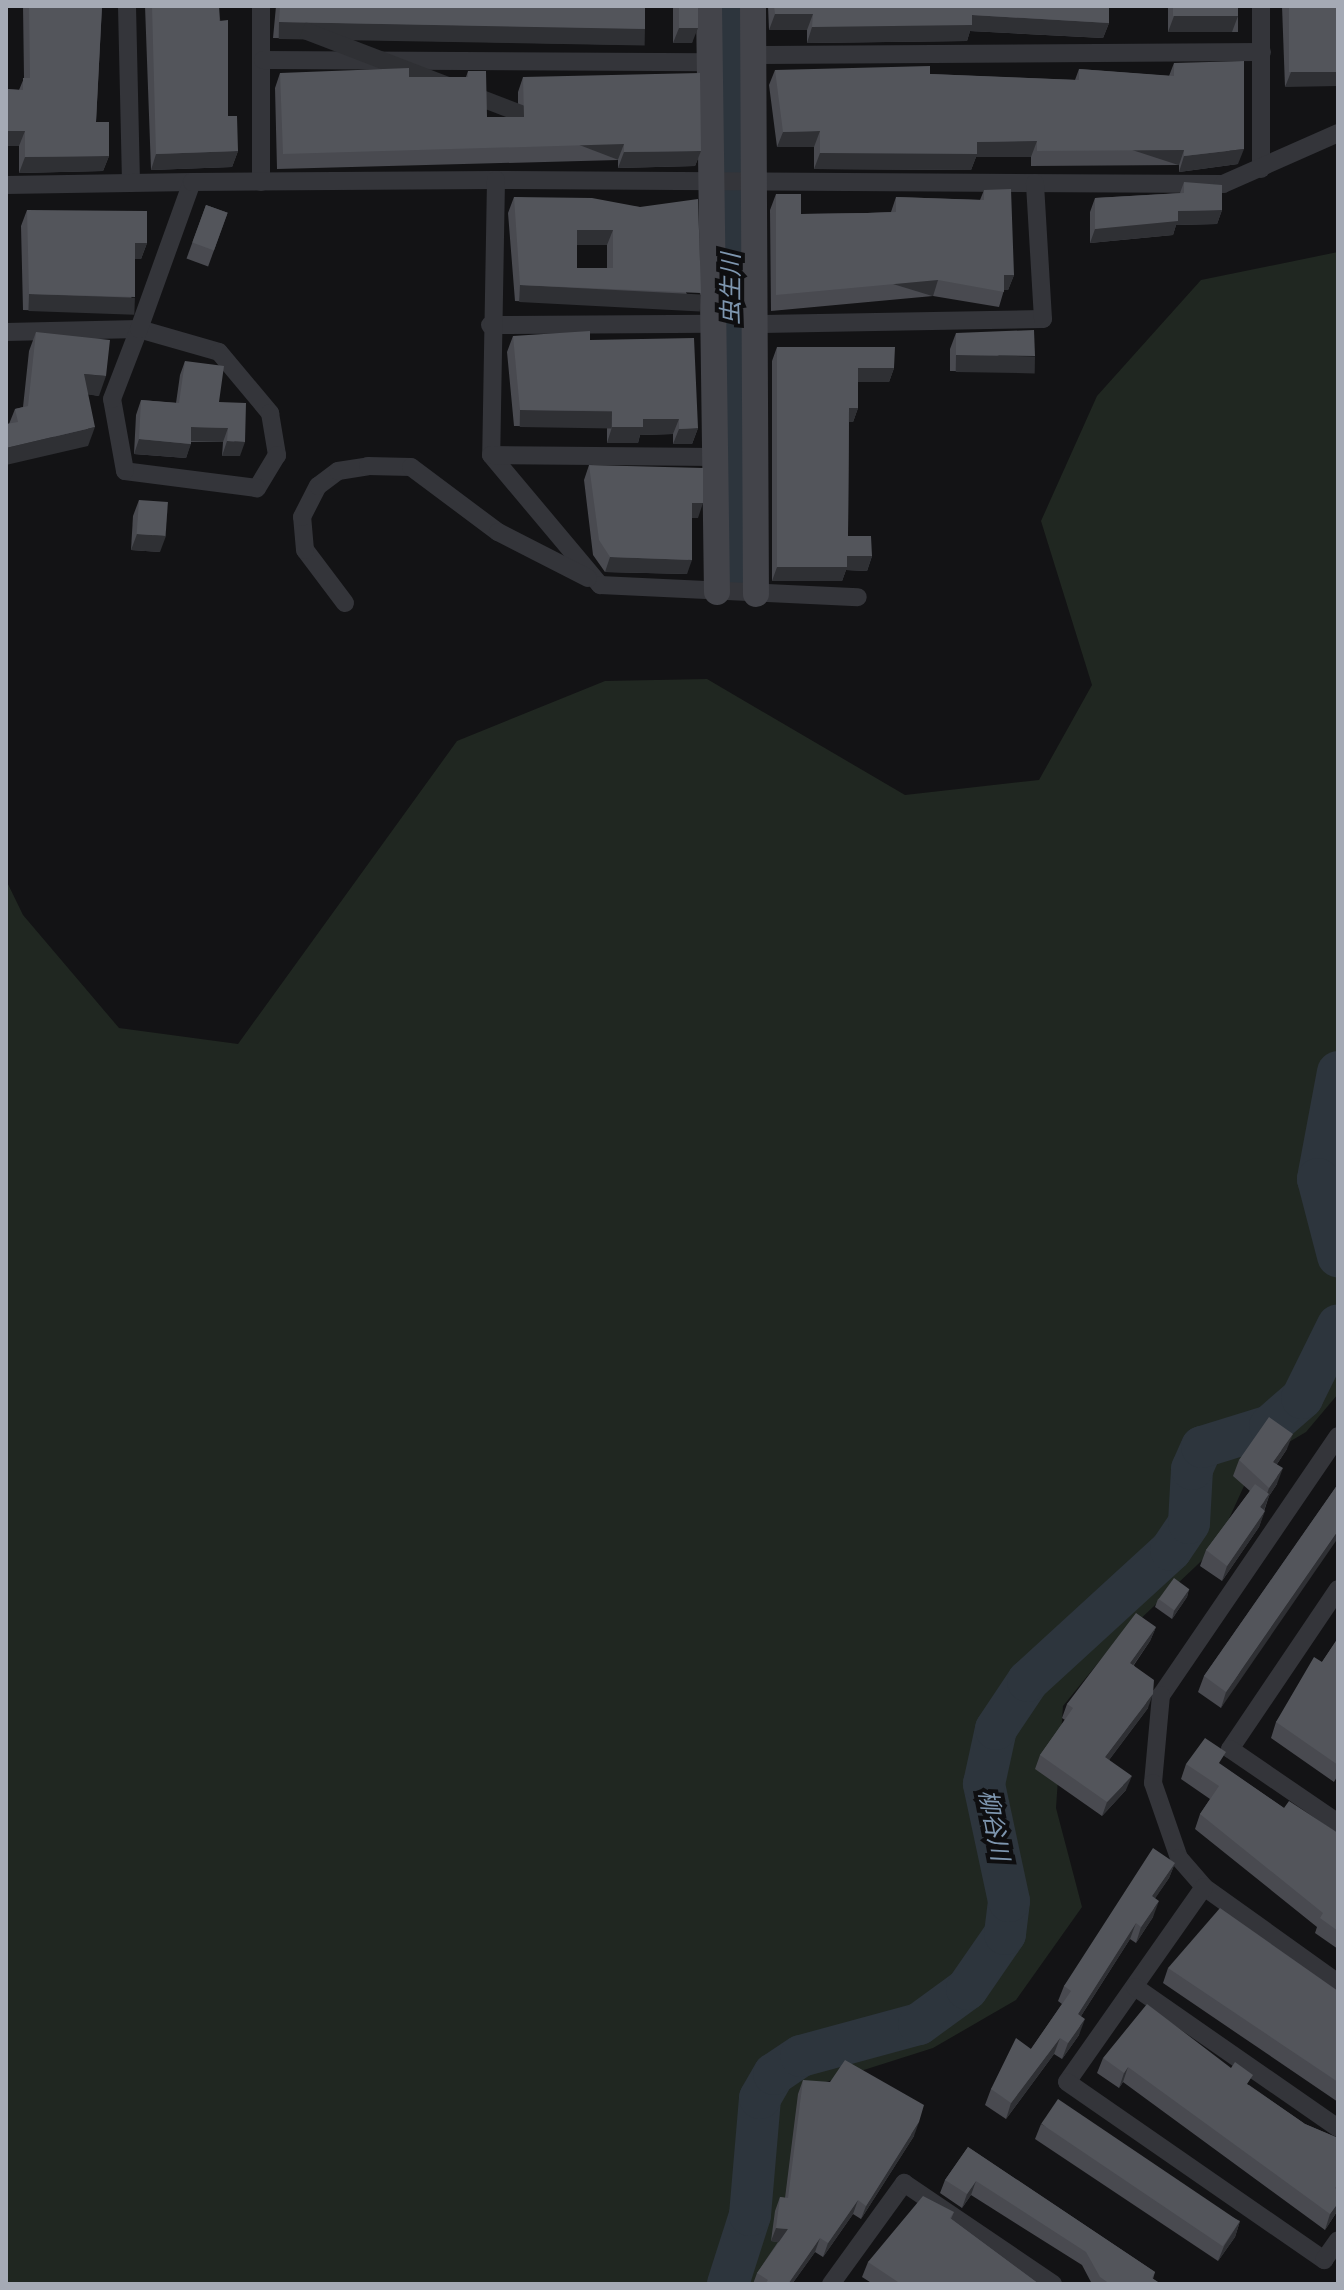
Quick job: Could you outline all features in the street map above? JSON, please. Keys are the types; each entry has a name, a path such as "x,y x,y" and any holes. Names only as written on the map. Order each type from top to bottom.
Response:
{"street":[{"path":"127,6 131,183"},
{"path":"261,6 261,182"},
{"path":"709,6 717,592"},
{"path":"753,6 756,594"},
{"path":"1261,6 1261,169"},
{"path":"754,55 1262,52"},
{"path":"263,60 709,62"},
{"path":"6,185 496,180 1223,184 1338,133"},
{"path":"496,180 490,325 491,455 600,585"},
{"path":"6,332 139,329 219,352 270,413 277,455 257,488 125,471 112,399 139,329 192,182"},
{"path":"755,324 1043,319 1035,183"},
{"path":"490,325 713,324"},
{"path":"491,455 715,457"},
{"path":"345,603 305,550 302,517 318,486 338,471 368,466 411,467 498,532 600,585 858,597"},
{"path":"1338,1436 1161,1695 1153,1783 1179,1858 1204,1887 1338,1983"},
{"path":"1337,1820 1230,1749 1338,1589"},
{"path":"1204,1887 1067,2082 1324,2260 1338,2240"},
{"path":"1135,1987 1338,2128"},
{"path":"837,2282 904,2183 1053,2284"}],"shaded area":[{"path":"1338,252 1338,1394 1306,1432 1255,1462 1216,1547 1111,1647 1063,1706 1056,1808 1082,1907 1016,2000 933,2048 826,2082 776,2284 6,2284 6,880 23,915 119,1028 238,1044 457,741 605,681 707,679 905,795 1039,780 1092,685 1041,521 1097,396 1201,280"}],"building":[{"path":"29,6 102,6 96,122 109,122 109,156 25,157 25,131 6,131 6,89 23,90 23,78 30,78"},
{"path":"152,6 219,6 219,21 228,20 228,116 237,116 238,151 156,154"},
{"path":"280,6 645,6 645,29 279,22"},
{"path":"679,6 698,6 698,28 679,28"},
{"path":"774,6 1109,6 1109,23 972,15 972,25 812,27 813,14 775,14"},
{"path":"1173,6 1238,6 1238,16 1173,16"},
{"path":"1289,6 1338,6 1338,72 1289,72"},
{"path":"1244,61 1244,149 1184,156 1184,150 1037,151 1037,141 977,142 977,154 820,153 820,131 783,132 775,70 930,66 930,74 1079,80 1079,69 1174,76 1174,63"},
{"path":"409,68 409,77 468,77 468,71 486,71 487,117 524,117 523,77 700,73 701,151 624,152 624,144 283,154 280,73"},
{"path":"1184,182 1222,185 1222,210 1178,211 1178,221 1095,229 1095,198 1184,193"},
{"path":"1011,189 1014,275 1004,275 1004,292 938,280 776,295 776,194 801,194 801,214 867,213 896,212 896,197 984,200 984,190"},
{"path":"514,197 592,198 640,207 698,199 701,293 520,285","holes":["577,230 613,230 613,268 577,268"]},
{"path":"206,205 228,213 214,250 192,243"},
{"path":"27,210 147,211 147,243 135,243 135,297 29,294"},
{"path":"1034,330 1035,356 956,355 956,333"},
{"path":"590,331 590,340 694,338 698,428 679,429 679,419 643,419 643,427 612,427 612,411 520,410 513,336"},
{"path":"36,332 110,340 106,376 84,374 95,427 6,448 6,424 18,422 15,409 28,406"},
{"path":"777,347 895,347 894,368 858,368 858,408 849,408 848,536 871,536 872,556 847,556 847,567 777,567"},
{"path":"185,361 224,366 219,402 246,403 245,442 227,441 228,428 191,427 191,444 139,439 141,400 179,403"},
{"path":"589,465 703,468 703,503 692,503 692,560 610,557 599,540"},
{"path":"139,500 168,502 166,536 137,534"},
{"path":"1269,1417 1293,1434 1273,1462 1283,1468 1269,1488 1239,1460"},
{"path":"1255,1484 1269,1494 1260,1507 1265,1511 1227,1566 1206,1550"},
{"path":"1338,1484 1338,1531 1226,1692 1204,1676"},
{"path":"1174,1578 1189,1589 1174,1610 1159,1599"},
{"path":"1136,1613 1156,1627 1130,1663 1154,1680 1153,1694 1105,1757 1132,1776 1107,1802 1040,1755 1073,1708 1067,1704"},
{"path":"1338,1638 1338,1765 1276,1722 1314,1657 1322,1662"},
{"path":"1205,1738 1226,1752 1219,1763 1284,1808 1289,1801 1338,1833 1338,1931 1320,1918 1323,1913 1200,1814 1219,1786 1186,1764"},
{"path":"1153,1848 1175,1863 1152,1896 1159,1901 1141,1927 1136,1923 1078,2014 1085,2019 1068,2043 1060,2038 1011,2103 991,2089 1016,2038 1031,2049 1071,1991 1064,1986"},
{"path":"1220,1908 1338,1991 1338,2082 1168,1968"},
{"path":"1147,2004 1231,2068 1235,2062 1253,2075 1247,2084 1305,2124 1338,2138 1338,2184 1335,2188 1338,2203 1330,2214 1128,2067 1124,2073 1103,2058"},
{"path":"845,2060 924,2105 919,2122 866,2206 858,2200 828,2243 820,2238 788,2284 765,2284 768,2280 757,2273 788,2229 776,2228 780,2197 788,2198 803,2080 830,2082"},
{"path":"1058,2099 1240,2221 1223,2246 1041,2124"},
{"path":"968,2147 1155,2272 1152,2278 1161,2284 1110,2284 1100,2277 1086,2252 976,2181 967,2194 945,2180"},
{"path":"923,2196 954,2212 950,2218 1039,2284 901,2284 868,2262"}],"waterway":[{"name":"虫生川","path":"730,6 733,573"},
{"name":"柳谷川","path":"1338,1072 1318,1179 1338,1256"},
{"name":"柳谷川","path":"728,2284 750,2215 760,2098 774,2074 801,2056 919,2024 967,1989 1005,1934 1009,1901 984,1784 996,1729 1028,1681 1171,1550 1189,1523 1192,1469 1202,1447 1270,1426 1302,1398 1338,1325"}]}
